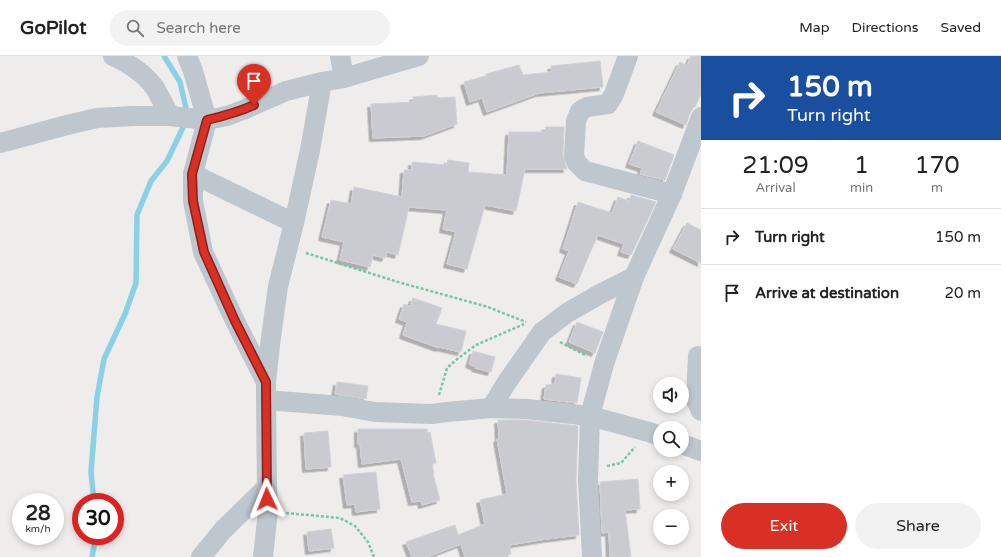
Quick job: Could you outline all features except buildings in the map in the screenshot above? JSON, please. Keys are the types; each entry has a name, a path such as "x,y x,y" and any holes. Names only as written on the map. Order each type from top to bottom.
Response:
{"street":[{"path":"113,56 141,73 154,88 170,116"},
{"path":"187,56 193,71 207,120 192,174 193,201 204,252 266,391"},
{"path":"340,56 344,78"},
{"path":"0,143 97,118 170,116 207,120 227,116 286,91 344,78 419,56"},
{"path":"628,56 614,94 608,104 587,107 580,111 576,121 574,156 577,163 585,171 672,194"},
{"path":"263,557 268,511 266,391 278,286 310,150 322,82"},
{"path":"592,557 588,480 590,416 604,364 634,277 672,194 701,117"},
{"path":"192,174 294,223"},
{"path":"491,408 507,382 542,332 567,313 634,277"},
{"path":"698,356 696,400 701,411"},
{"path":"266,391 374,412 432,414 491,408 527,409 590,416 653,434"},
{"path":"689,447 701,451"},
{"path":"201,557 223,530 267,487"}],"path":[{"path":"287,248 398,282 488,307 528,322 476,345 447,368 432,414"},
{"path":"542,332 604,364"},
{"path":"588,480 607,466 621,463 653,435"},
{"path":"268,511 340,518 355,526 368,542 374,557"}],"waterway":[{"path":"93,493 91,472 97,397 104,359 125,314 136,283 137,215 151,181 167,161 188,117 180,82 164,56"},
{"path":"92,557 94,545"}],"route":[{"path":"254,105 227,116 207,120 192,174 193,201 204,252 235,321 266,382 267,499"}]}
